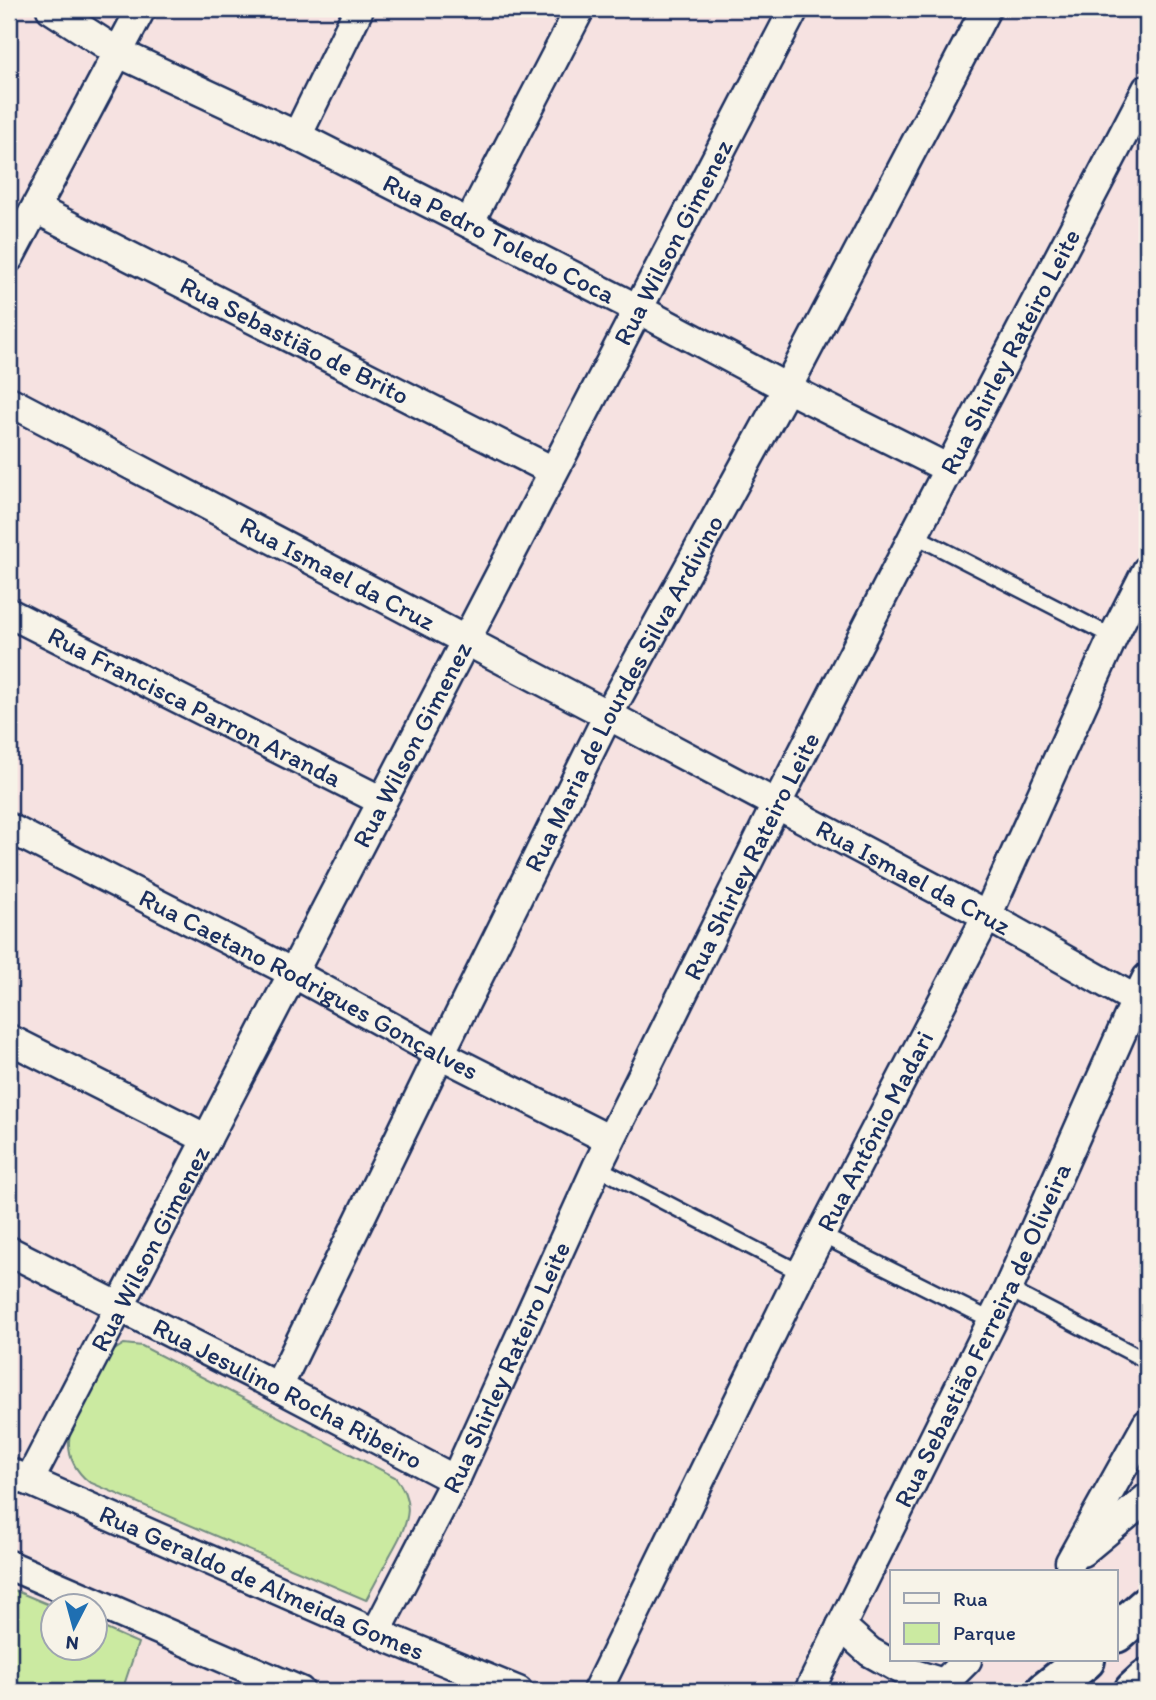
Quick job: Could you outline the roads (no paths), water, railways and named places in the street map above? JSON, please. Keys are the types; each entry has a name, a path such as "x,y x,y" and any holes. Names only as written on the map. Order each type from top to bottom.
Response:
{"main road":[{"path":"1118,1631 1147,1606"},
{"path":"1046,1691 1082,1662"},
{"path":"1134,1691 1147,1679"}],"street":[{"name":"Rua Pedro Toledo Coca","path":"51,9 119,53 297,136 949,469"},
{"path":"9,258 141,9"},
{"path":"297,136 359,9"},
{"path":"468,223 580,9"},
{"name":"Rua Wilson Gimenez","path":"19,1477 120,1307 794,9"},
{"name":"Rua Maria de Lourdes Silva Ardivino","path":"278,1387 608,715 787,388 986,9"},
{"name":"Rua Shirley Rateiro Leite","path":"376,1633 455,1480 597,1167 776,805 1147,89"},
{"name":"Rua Sebastião de Brito","path":"36,209 553,471"},
{"name":"Rua Ismael da Cruz","path":"9,401 987,916 1143,995"},
{"name":"Rua Antônio Madari","path":"597,1691 801,1273 987,916 1113,637 1147,570"},
{"name":"Rua Francisca Parron Aranda","path":"9,613 382,801"},
{"name":"Rua Caetano Rodrigues Gonçalves","path":"9,828 293,973 440,1054 610,1140"},
{"name":"Rua Sebastião Ferreira de Oliveira","path":"809,1691 1008,1289 1143,995"},
{"path":"9,1039 207,1139"},
{"name":"Rua Jesulino Rocha Ribeiro","path":"9,1251 455,1480"},
{"path":"1065,1567 1147,1424"},
{"name":"Rua Geraldo de Almeida Gomes","path":"19,1477 376,1633 518,1691"},
{"path":"1065,1567 1147,1498"},
{"path":"9,1565 300,1691"},
{"path":"841,1626 870,1652 939,1687 965,1662"}],"lane":[{"path":"914,536 1113,637"},
{"path":"597,1167 801,1273"},
{"path":"821,1235 991,1320"},
{"path":"1008,1289 1147,1361"}]}
